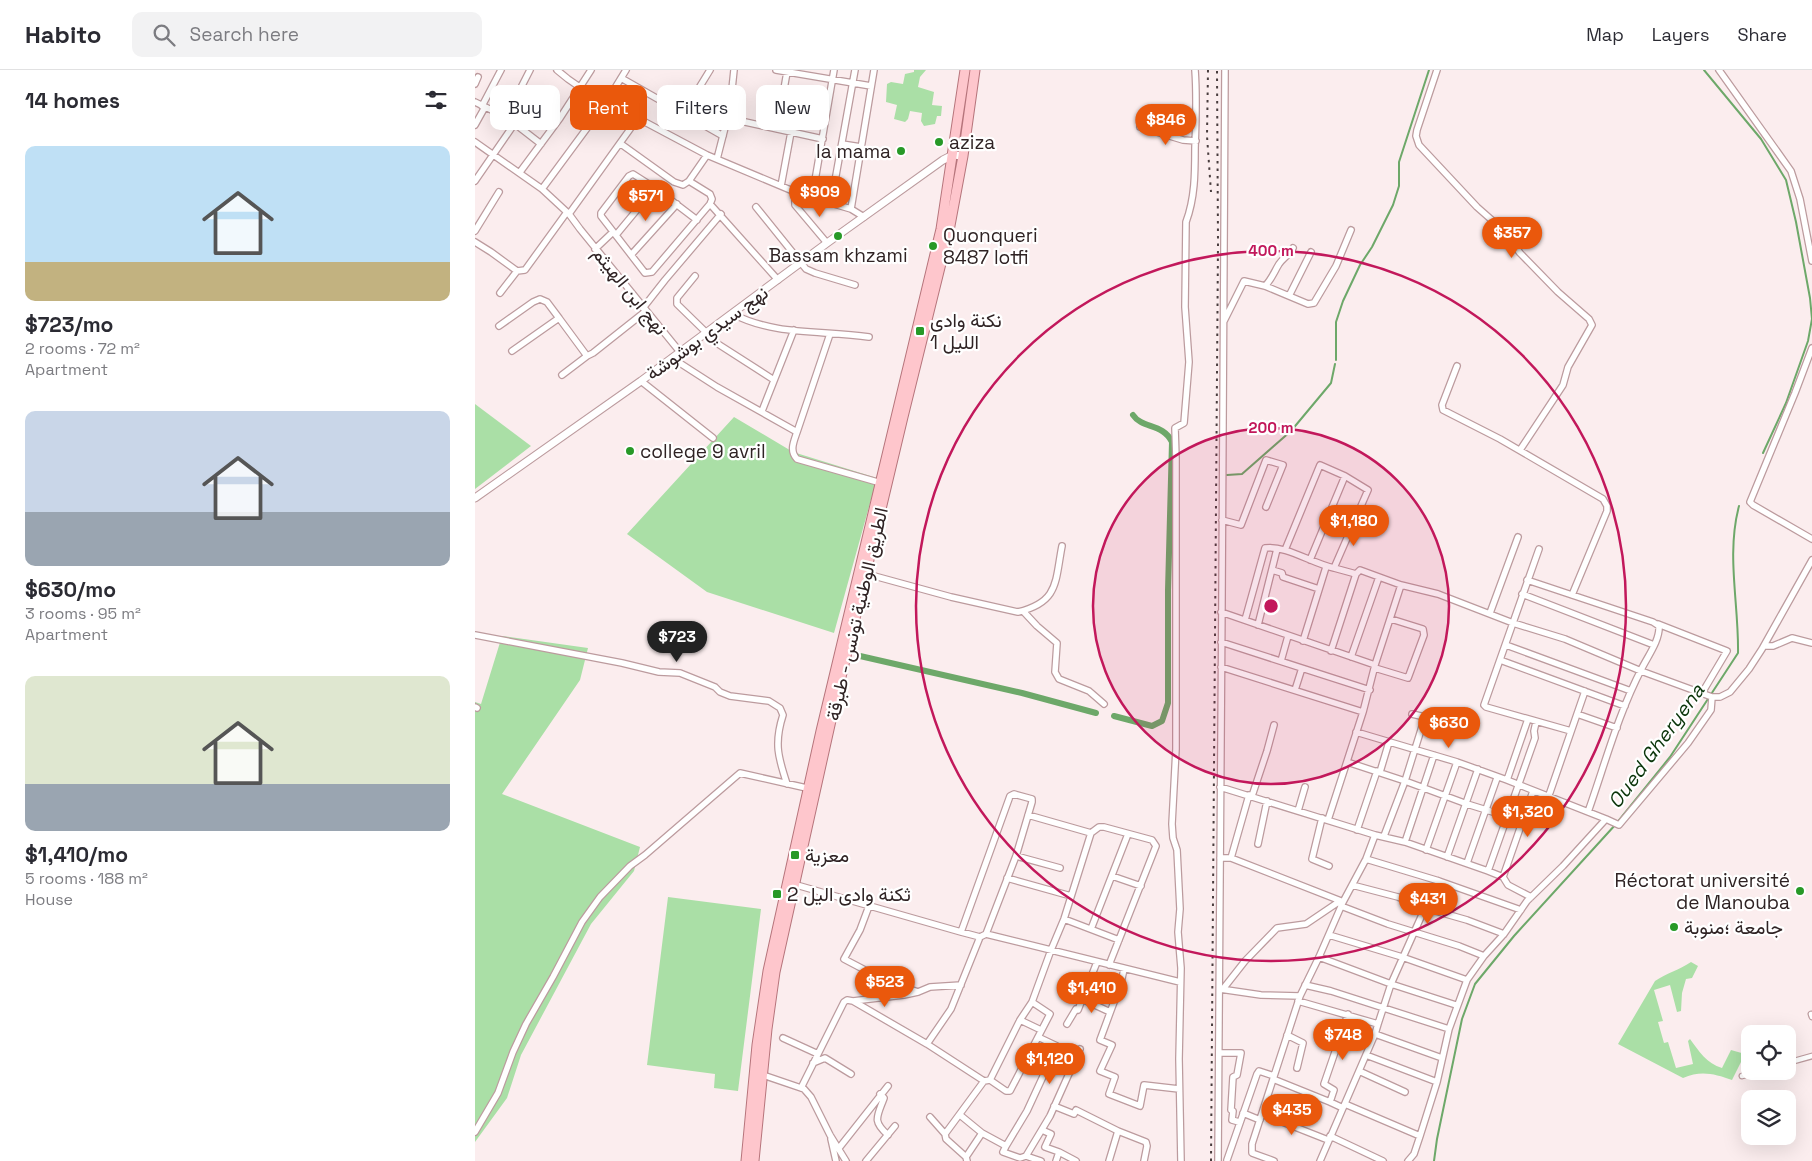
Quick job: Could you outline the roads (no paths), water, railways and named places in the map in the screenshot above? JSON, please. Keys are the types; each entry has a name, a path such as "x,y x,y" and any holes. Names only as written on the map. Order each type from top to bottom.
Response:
{"main road":[{"name":"الطريق الوطنية تونس - طبرقة","path":"746,1161 767,971 867,574 941,229 965,70"},
{"name":"الطريق الوطنية تونس - طبرقة","path":"813,790 821,731 881,482 890,461 949,231 963,156 975,70"},
{"name":"الطريق الوطنية تونس - طبرقة","path":"754,1161 767,1029 790,883"}],"street":[{"path":"475,125 501,70"},
{"path":"522,85 530,70"},
{"path":"583,85 591,70"},
{"path":"617,85 626,70"},
{"path":"701,85 710,70"},
{"path":"732,85 734,70"},
{"path":"776,70 805,73 871,86"},
{"path":"812,198 834,70"},
{"path":"831,203 855,70"},
{"path":"851,209 873,70"},
{"path":"1181,1161 1177,850 1173,838 1172,824 1176,749 1175,428 1184,423 1189,362 1185,307 1186,222 1191,209 1195,179 1195,70"},
{"path":"1225,70 1220,787 1222,989 1218,1159 1228,1160 1239,1122 1259,1070 1331,1102 1420,1136"},
{"path":"1437,70 1417,130 1416,136 1419,145 1477,206 1502,229 1520,253 1550,284 1589,319 1592,325 1568,367 1563,385 1520,450"},
{"path":"1719,70 1791,171 1800,199 1812,261"},
{"path":"559,71 577,85"},
{"path":"785,85 787,72"},
{"path":"475,84 478,78"},
{"path":"621,78 657,99"},
{"path":"475,102 490,110"},
{"path":"520,172 570,103"},
{"path":"647,123 707,155 801,194 851,209 865,217"},
{"path":"1139,127 1183,140 1196,141"},
{"path":"475,181 510,130"},
{"path":"524,130 541,144"},
{"path":"542,189 586,130"},
{"path":"475,242 517,271 525,270 630,130"},
{"path":"712,130 723,136"},
{"path":"717,159 724,130"},
{"path":"782,130 823,138"},
{"path":"781,186 791,132"},
{"name":"نهج ابن الهيثم","path":"475,142 520,172 568,213 595,249 680,352"},
{"path":"621,144 677,183 683,184 689,181 707,155"},
{"path":"842,144 861,147"},
{"path":"953,155 963,156"},
{"name":"نهج سيدي بوشوشة","path":"475,498 641,381 827,243 943,160 953,155"},
{"path":"689,181 710,194 711,204 652,272 645,272 600,215 629,176 636,174 697,220"},
{"path":"595,249 615,234 655,188"},
{"path":"475,231 499,192"},
{"path":"801,194 795,201 795,205 827,243"},
{"path":"631,254 677,204"},
{"path":"711,204 778,280"},
{"path":"756,208 810,272 855,284"},
{"path":"562,375 587,356 593,354 645,310 665,280 721,214"},
{"path":"1223,326 1242,283 1247,281 1265,286 1308,304 1316,301 1336,266 1351,230"},
{"path":"1265,286 1271,281 1279,264 1289,255 1293,248"},
{"path":"1289,296 1311,252"},
{"path":"501,293 517,271"},
{"path":"695,276 677,298 676,302 706,333 727,350 774,380"},
{"path":"499,326 533,302 541,299 547,302 587,356"},
{"path":"733,314 762,326 830,334 869,336"},
{"path":"511,351 559,318"},
{"path":"762,411 794,330"},
{"path":"830,334 792,451 797,459 881,482"},
{"path":"1812,348 1750,502 1812,539"},
{"path":"672,358 717,387 797,432"},
{"path":"1457,366 1442,405 1443,410 1520,450 1603,499 1607,506 1607,511 1572,595"},
{"path":"641,381 713,438"},
{"path":"1222,520 1241,525 1266,460 1283,465 1266,507"},
{"path":"1285,550 1320,465 1345,476 1368,490 1334,568"},
{"path":"1310,560 1345,476"},
{"path":"1489,613 1519,537"},
{"path":"867,574 951,597 1018,612 1043,602 1054,590 1062,546"},
{"path":"1245,620 1263,550 1267,547 1285,550 1326,567 1356,574"},
{"path":"1539,549 1485,706 1571,732"},
{"path":"1257,625 1277,550"},
{"path":"1331,651 1356,574 1360,570 1401,585 1438,594 1565,639 1641,671 1707,695 1720,697 1730,692 1749,669 1812,560"},
{"path":"1303,641 1326,567"},
{"path":"1272,570 1282,573 1283,577 1319,590"},
{"path":"1351,656 1379,577"},
{"path":"1357,732 1478,769 1616,824 1688,742 1711,710 1707,695 1727,651 1656,623 1527,580"},
{"path":"1329,866 1312,859 1357,732 1375,666 1401,585"},
{"path":"1522,594 1654,645"},
{"path":"1023,611 1057,643 1055,672 1059,679 1089,691 1104,704"},
{"path":"1221,612 1331,651 1351,656 1408,678 1424,636 1423,629 1391,619"},
{"path":"1588,812 1625,706 1654,645 1659,629 1656,623"},
{"path":"475,635 623,663 659,672 680,673 715,687 720,692 730,696 769,701 780,708 783,715 777,741 787,784"},
{"path":"1281,661 1289,636"},
{"path":"1764,646 1773,646 1791,638 1812,643"},
{"path":"1221,642 1369,690"},
{"path":"1506,645 1631,691"},
{"path":"1500,660 1625,706"},
{"path":"1221,667 1363,712"},
{"path":"1295,690 1302,668"},
{"path":"1548,798 1585,692"},
{"path":"1384,836 1405,781 1425,717 1412,714"},
{"path":"1577,714 1617,728"},
{"path":"1507,780 1528,719"},
{"path":"1488,871 1535,738 1536,722"},
{"path":"1231,858 1274,724"},
{"path":"1357,830 1389,742"},
{"path":"1405,842 1434,755"},
{"path":"1347,762 1379,771 1467,804 1522,822"},
{"path":"1426,850 1457,762"},
{"path":"1447,856 1478,769"},
{"path":"475,1132 498,1093 518,1040 581,922 614,881 740,773 813,790"},
{"path":"1467,863 1497,778"},
{"path":"1220,787 1357,830 1405,842 1467,863 1503,877 1508,885 1531,897"},
{"path":"1298,811 1305,787"},
{"path":"1503,877 1533,791"},
{"path":"927,1044 951,1009 983,936 1016,856 1032,799 1014,794 1011,795 961,932"},
{"path":"1258,844 1267,801"},
{"path":"1029,815 1091,834"},
{"path":"1408,1161 1414,1154 1420,1136 1437,1082 1456,1005 1467,980 1531,897 1563,866 1606,819"},
{"path":"945,1134 987,1080 1031,1002 1064,920 1091,834 1104,827 1152,840 1156,846 1109,965"},
{"path":"1091,929 1128,834"},
{"path":"1273,1161 1252,1153 1251,1150 1273,1077 1299,999 1329,935 1341,903 1366,859 1375,835"},
{"path":"1016,856 1059,868"},
{"path":"1220,858 1231,858 1413,932 1484,956"},
{"path":"1366,859 1439,881 1521,910"},
{"path":"1112,876 1141,886"},
{"path":"1007,878 1071,896"},
{"path":"1320,1161 1375,1034 1382,1008 1413,932 1439,881"},
{"path":"790,883 961,932 1051,950 1180,982"},
{"path":"1352,885 1398,897 1504,934"},
{"path":"1222,989 1245,961 1277,928 1305,924 1341,903"},
{"path":"869,906 860,930 844,959 883,979 917,992"},
{"path":"1064,920 1119,940"},
{"path":"1329,935 1403,957 1467,980"},
{"path":"1319,957 1391,984 1456,1005"},
{"path":"1067,1024 1076,1009 1078,1010 1097,962"},
{"path":"1124,969 1101,1040 1112,1045 1100,1071 1115,1076 1109,1094 1139,1106 1144,1085 1179,1089"},
{"path":"801,1088 844,1002 847,1000 853,1001 904,995 930,986 961,985"},
{"path":"1305,985 1449,1029"},
{"path":"1222,989 1299,999 1378,1024"},
{"path":"1082,999 1110,1012"},
{"path":"853,1001 1007,1091 1010,1091 1050,1014 1031,1002"},
{"path":"1331,1102 1334,1090 1325,1085 1324,1081 1348,1014"},
{"path":"1021,1020 1041,1030"},
{"path":"1375,1034 1442,1058"},
{"path":"1287,1035 1303,1042 1297,1068"},
{"path":"1038,1037 1057,1046 1027,1111 1003,1152 1041,1161"},
{"path":"783,1038 818,1054"},
{"path":"1022,1158 1042,1130 1055,1106 1080,1049"},
{"path":"1219,1053 1241,1053 1237,1075 1233,1077 1231,1110 1233,1111 1232,1120 1239,1122"},
{"path":"1366,1055 1437,1082"},
{"path":"1796,1060 1812,1056"},
{"path":"813,1063 825,1058 851,1074"},
{"path":"1359,1072 1405,1092"},
{"path":"763,1075 801,1088 811,1097 830,1135 846,1161"},
{"path":"839,1148 888,1086"},
{"path":"881,1094 884,1098 877,1118 879,1127 888,1135"},
{"path":"1055,1106 1073,1114 1076,1110 1118,1131 1146,1142 1144,1161"},
{"path":"1243,1113 1329,1138 1383,1161"},
{"path":"960,1115 982,1133 1006,1146"},
{"path":"929,1117 945,1134 946,1139 967,1159 982,1133"},
{"path":"866,1161 895,1126"},
{"path":"1042,1130 1051,1134 1045,1147 1076,1161"},
{"path":"1109,1161 1118,1131"},
{"path":"830,1135 836,1161"},
{"path":"1056,1161 1059,1152"}],"waterway":[{"path":"1336,360 1336,322 1343,301 1360,265 1372,247 1393,205 1399,186 1399,162 1429,70"},
{"name":"Oued Gheryena","path":"1704,70 1761,139 1786,180 1810,298 1812,319 1808,341 1786,403 1763,453"},
{"path":"1227,475 1242,474 1291,431 1331,383 1335,364"},
{"path":"1114,716 1152,726 1162,721 1168,703 1168,590 1172,442 1163,432 1142,422 1133,415"},
{"name":"Oued Gheryena","path":"1434,1161 1462,1019 1475,984 1514,936 1616,824 1670,757 1738,653 1733,543 1739,506"},
{"path":"860,656 1022,693 1096,713"}],"railway":[{"path":"1208,70 1207,136 1211,192"},
{"path":"1211,1161 1218,243 1217,70"}],"place":[{"name":"aziza","path":"939,142"},
{"name":"la mama","path":"901,151"},
{"name":"Bassam khzami","path":"838,236"},
{"name":"Quonqueri 8487 lotfi","path":"933,246"},
{"name":"نكنة وادى الليل 1","path":"920,331"},
{"name":"college 9 avril","path":"630,451"},
{"name":"معزية","path":"795,855"},
{"name":"Réctorat université de Manouba","path":"1800,891"},
{"name":"ثكنة وادى اليل 2","path":"777,894"},
{"name":"جامعة ؛منوبة","path":"1674,927"}]}
